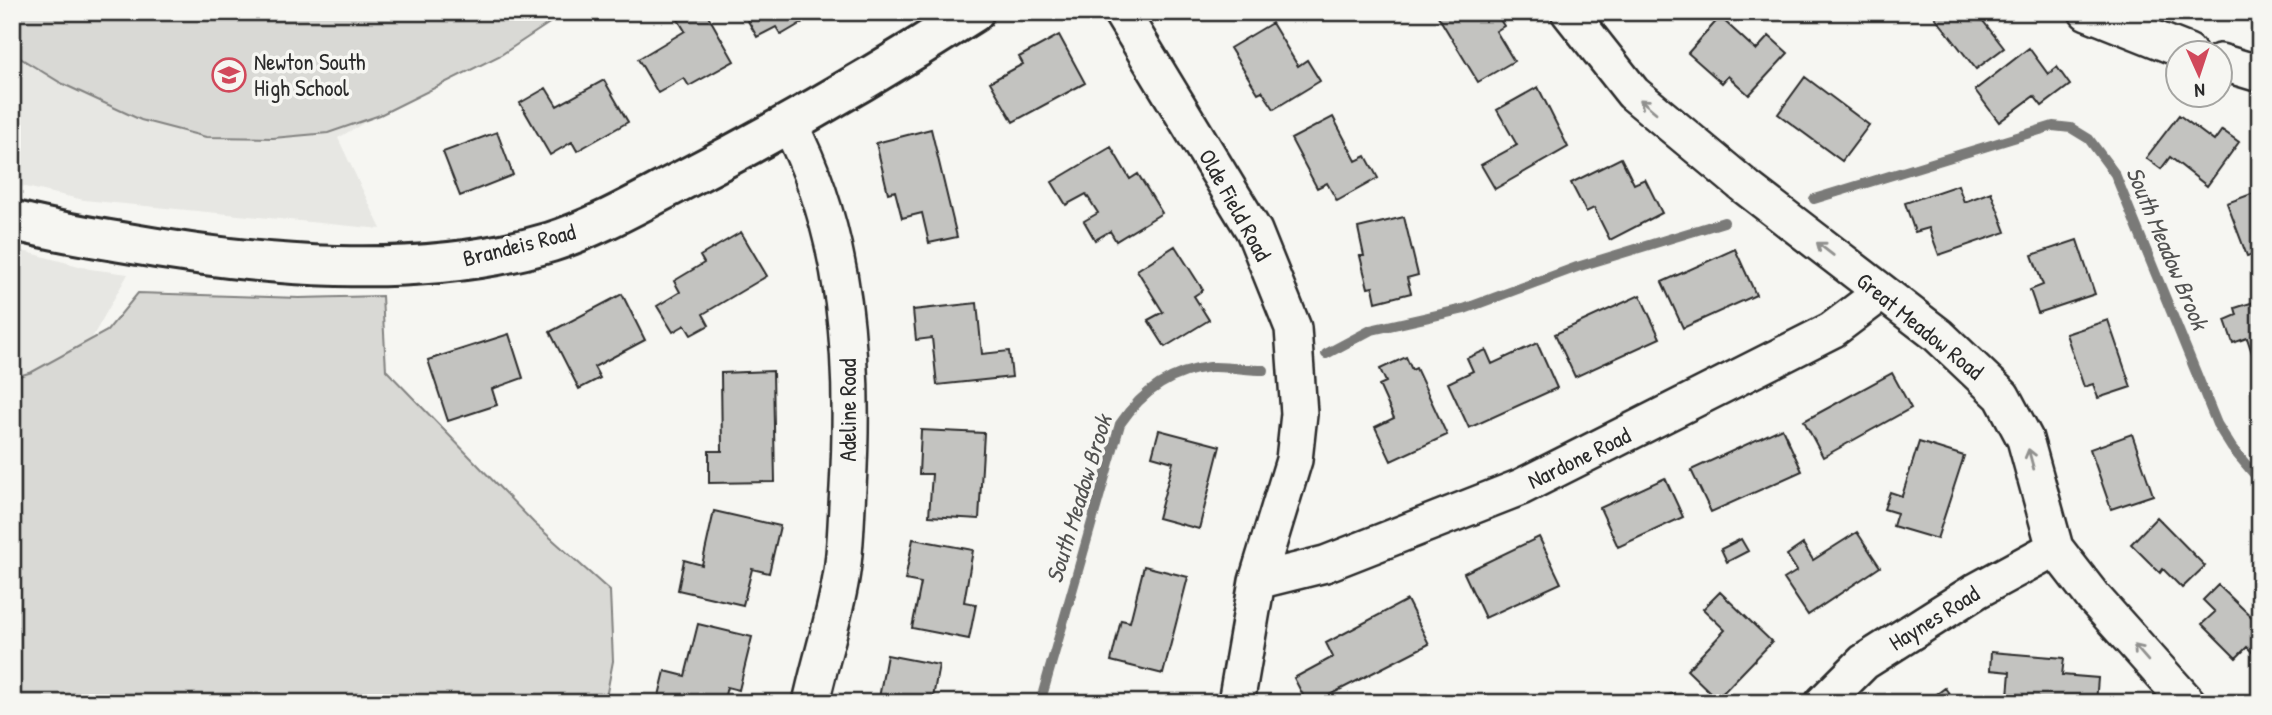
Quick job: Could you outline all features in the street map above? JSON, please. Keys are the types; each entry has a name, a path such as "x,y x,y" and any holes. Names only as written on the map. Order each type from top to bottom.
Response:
{"street":[{"name":"Brandeis Road","path":"12,220 204,257 366,265 456,262 551,242 603,221 789,124 974,12"},
{"name":"Olde Field Road","path":"1121,12 1254,231 1293,328 1298,414 1294,460 1257,581 1236,703"},
{"name":"Great Meadow Road","path":"1569,12 1633,93 1747,188 1938,335 2002,396 2025,439 2055,548 2093,597 2188,703"},
{"path":"2087,12 2164,42"},
{"path":"2234,66 2260,74"},
{"name":"Adeline Road","path":"789,124 807,159 833,237 846,316 852,425 841,579 811,703"},
{"name":"Nardone Road","path":"1257,581 1325,564 1521,486 1832,330 1881,293"},
{"name":"Haynes Road","path":"1823,703 1864,662 1976,591 2055,548"}],"shaded area":[{"name":"Newton South High School","path":"12,12 556,12 338,138 381,229 84,200 12,184"},
{"path":"12,12 566,12 501,55 380,115 328,133 273,138 206,137 141,120 61,83 12,53"},
{"path":"12,248 90,269 128,274 71,375 12,395"},
{"path":"138,293 299,298 382,296 386,370 534,523 610,591 613,661 605,703 12,703 12,378 32,372 107,331"}],"building":[{"path":"686,12 706,12 734,61 689,86 684,78 658,93 638,59 685,31 677,18"},
{"path":"743,12 820,12 781,35 776,27 757,37"},
{"path":"1445,12 1495,12 1504,26 1496,31 1514,61 1478,82 1438,16"},
{"path":"1941,12 1976,12 2004,48 1976,69 1935,17"},
{"path":"1720,17 1756,50 1769,36 1788,53 1749,95 1728,76 1722,83 1688,53"},
{"path":"1272,23 1298,66 1307,60 1320,81 1274,109 1262,91 1258,93 1230,48"},
{"path":"1059,35 1085,83 1013,122 990,82 1023,64 1019,57"},
{"path":"2029,48 2048,74 2057,67 2070,85 2042,106 2034,96 1999,122 1975,90"},
{"path":"1805,77 1869,125 1842,161 1778,114"},
{"path":"604,80 628,122 577,151 572,142 550,155 520,103 546,88 557,106"},
{"path":"1538,87 1568,147 1495,189 1481,165 1517,145 1497,110"},
{"path":"2179,115 2214,141 2222,130 2239,142 2207,186 2170,157 2161,169 2146,158"},
{"path":"1333,117 1356,161 1366,156 1378,178 1337,201 1327,183 1317,188 1291,139"},
{"path":"931,129 957,237 929,243 922,213 902,218 895,191 888,193 876,143"},
{"path":"497,132 513,175 460,196 443,152"},
{"path":"1111,147 1130,179 1138,174 1162,213 1116,241 1110,231 1095,240 1084,221 1098,213 1086,194 1066,205 1052,182"},
{"path":"1621,158 1634,184 1645,179 1662,213 1610,240 1594,208 1586,212 1571,183"},
{"path":"1958,185 1964,202 1991,192 2006,232 1939,255 1929,228 1915,232 1905,203"},
{"path":"2254,193 2260,208 2260,252 2247,256 2227,203"},
{"path":"1404,217 1418,275 1407,278 1411,293 1376,302 1373,287 1368,288 1360,256 1364,256 1358,228"},
{"path":"741,232 767,276 703,314 709,325 691,335 685,325 673,332 657,306 680,292 674,281 704,263 700,256"},
{"path":"2077,240 2095,294 2038,313 2030,290 2043,285 2032,255"},
{"path":"1175,246 1203,290 1194,296 1209,320 1165,347 1148,320 1163,312 1137,270"},
{"path":"1735,249 1756,295 1683,328 1662,282"},
{"path":"622,294 645,340 594,367 600,378 579,389 550,332"},
{"path":"1640,295 1660,338 1575,377 1555,334"},
{"path":"2260,300 2260,377 2247,338 2233,343 2225,320 2237,315 2235,308"},
{"path":"977,303 982,354 1009,351 1012,377 937,385 932,338 916,340 913,310"},
{"path":"2108,320 2131,387 2098,398 2093,384 2084,387 2066,334"},
{"path":"509,334 523,378 492,389 497,405 448,421 428,360"},
{"path":"1537,343 1557,388 1469,428 1448,383 1473,371 1467,358 1486,350 1492,364"},
{"path":"1406,357 1412,370 1416,368 1447,435 1391,461 1375,427 1394,418 1379,385 1386,382 1380,369"},
{"path":"773,371 775,482 709,483 709,451 722,451 721,373"},
{"path":"1892,373 1911,408 1823,457 1804,421"},
{"path":"1782,428 1802,471 1711,512 1691,470"},
{"path":"921,430 984,433 979,519 929,516 932,474 919,474"},
{"path":"1159,430 1220,446 1199,529 1158,518 1173,462 1152,456"},
{"path":"2132,434 2153,495 2111,509 2090,449"},
{"path":"1919,442 1964,456 1937,539 1893,526 1897,513 1884,509 1890,492 1902,496"},
{"path":"1665,478 1683,517 1618,547 1600,508"},
{"path":"714,511 780,526 769,573 752,569 743,605 678,590 684,560 702,565"},
{"path":"2157,517 2205,566 2182,588 2163,569 2160,573 2131,544"},
{"path":"1857,532 1880,567 1808,615 1784,579 1797,571 1787,555 1803,544 1813,560"},
{"path":"1539,537 1561,583 1485,618 1464,573"},
{"path":"913,539 973,550 964,602 976,604 969,639 912,628 921,583 905,580"},
{"path":"1741,539 1748,551 1727,562 1721,549"},
{"path":"1144,566 1188,577 1163,674 1111,661 1121,620 1130,622"},
{"path":"2218,585 2260,625 2260,660 2247,647 2236,658 2202,624 2215,612 2203,600"},
{"path":"1720,592 1772,642 1717,699 1687,670 1725,630 1703,609"},
{"path":"1407,600 1429,644 1314,703 1307,703 1294,678 1333,657 1326,643"},
{"path":"698,624 752,637 739,690 727,687 723,703 658,700 665,671 685,676"},
{"path":"1991,652 2064,658 2062,675 2098,678 2096,703 2054,703 2054,700 2008,696 2010,672 1990,670"},
{"path":"887,655 939,665 932,703 878,703"},
{"path":"1945,688 1956,703 1925,703"},
{"path":"1674,693 1677,703 1647,703"}],"waterway":[{"name":"South Meadow Brook","path":"1814,199 2053,126 2071,128 2089,139 2115,174 2217,424 2232,448 2260,481"},
{"name":"South Meadow Brook","path":"1326,354 1371,330 1464,309 1577,267 1724,222"},
{"name":"South Meadow Brook","path":"1040,703 1120,424 1147,393 1182,373 1210,367 1264,370"}],"place":[{"name":"Newton South High School","path":"229,75"}]}
